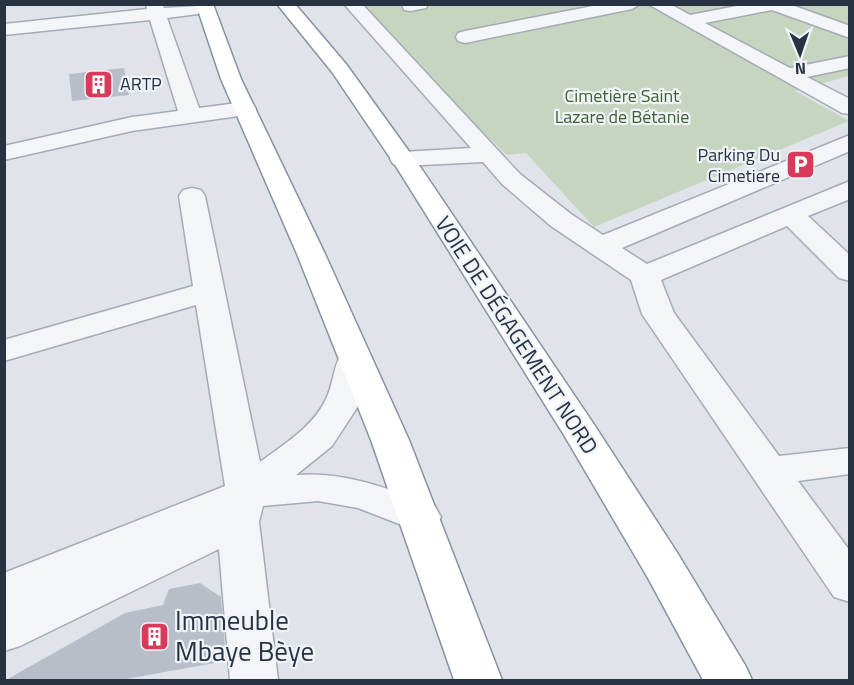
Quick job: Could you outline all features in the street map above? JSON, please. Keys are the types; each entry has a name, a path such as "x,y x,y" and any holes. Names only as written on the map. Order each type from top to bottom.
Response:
{"highway":[{"path":"195,6 217,40 355,358 420,517 478,681"},
{"name":"VOIE DE DÉGAGEMENT NORD","path":"288,7 339,68 402,159 663,566 728,681"}],"street":[{"path":"85,4 94,21"},
{"path":"352,4 511,179 576,232 645,276 658,314 849,585"},
{"path":"584,4 461,32 632,4"},
{"path":"656,4 848,106"},
{"path":"687,21 774,5 849,33"},
{"path":"4,30 94,21 157,9 195,6"},
{"path":"157,9 191,116"},
{"path":"789,74 849,62"},
{"path":"4,153 132,124 245,109"},
{"path":"599,247 849,142"},
{"path":"402,159 490,154"},
{"path":"645,276 849,189"},
{"path":"192,196 242,508 254,681"},
{"path":"790,214 849,272"},
{"path":"4,351 209,291"},
{"path":"4,632 242,508 319,437 344,400 355,358"},
{"path":"768,471 849,461"},
{"path":"4,592 46,573 242,508 318,487 365,495 420,517"}],"green space":[{"name":"Cimetière Saint Lazare de Bétanie","path":"358,5 849,5 849,76 795,91 849,121 594,227 526,153 507,155 407,61"}],"building":[{"name":"ARTP","path":"124,68 129,95 72,101 69,74"},
{"name":"Immeuble Mbaye Bèye","path":"200,583 221,597 226,661 115,681 4,681 125,613 163,605 169,589"}],"place":[{"name":"ARTP","path":"99,84"},
{"name":"Parking Du Cimetiere","path":"801,165"},
{"name":"Immeuble Mbaye Bèye","path":"154,637"}]}
